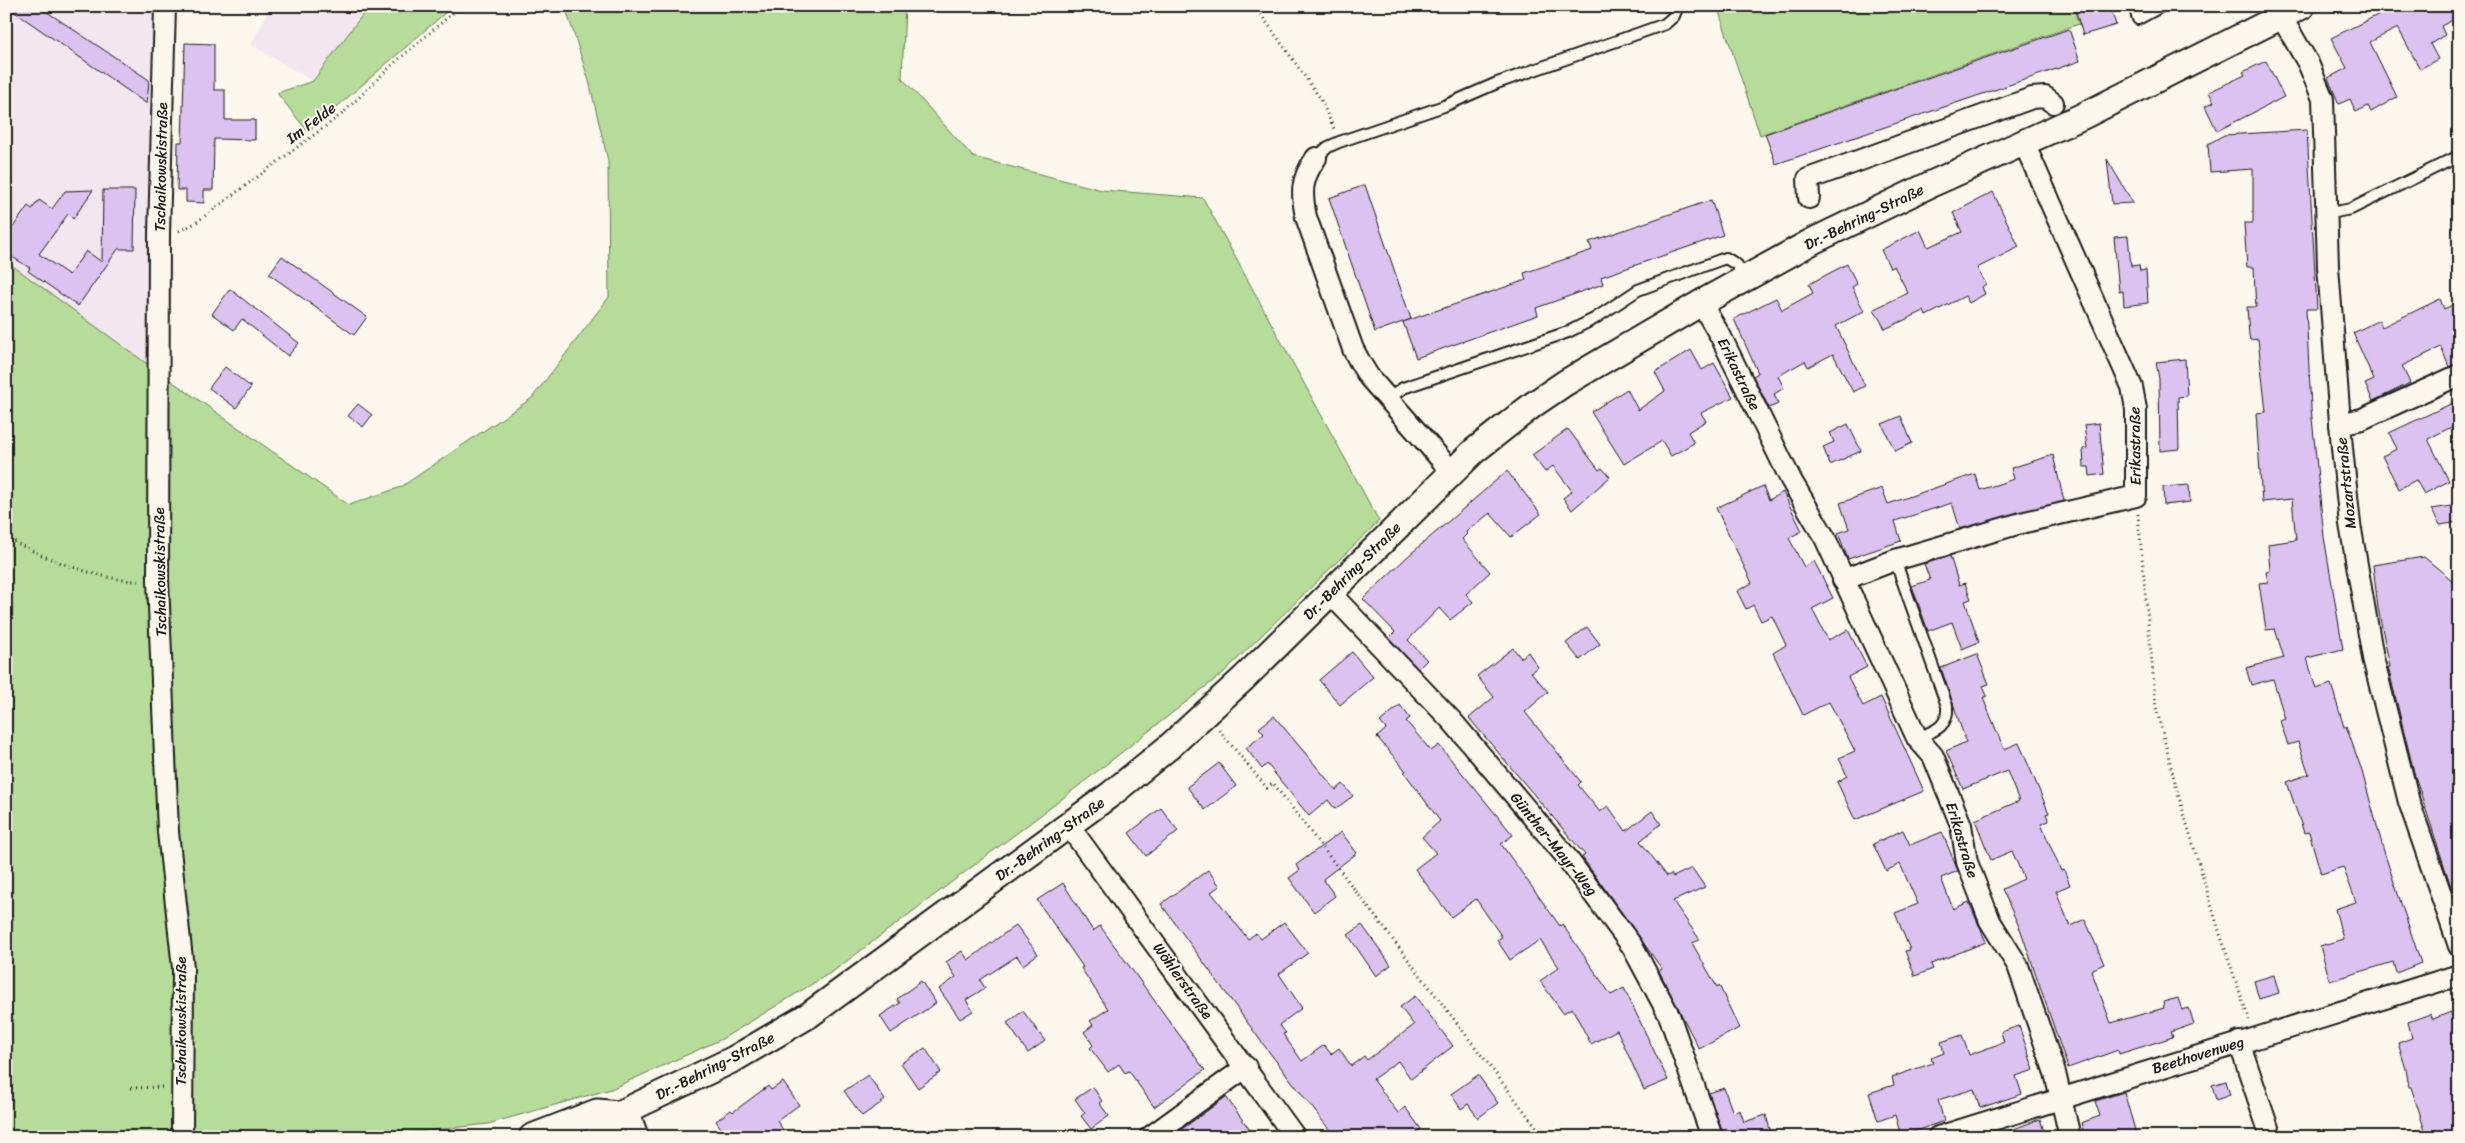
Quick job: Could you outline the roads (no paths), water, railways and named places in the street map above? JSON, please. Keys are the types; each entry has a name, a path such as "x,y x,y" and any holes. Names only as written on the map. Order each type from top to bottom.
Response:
{"street":[{"name":"Tschaikowskistraße","path":"164,6 159,234 158,580 168,832 184,968 181,1087 182,1137"},
{"name":"Dr.-Behring-Straße","path":"597,1137 615,1123 624,1112 734,1059 809,1015 1069,826 1131,778 1206,714 1452,472 1500,430 1565,383 1701,303 1871,212 2064,125 2286,10"},
{"name":"Mozartstraße","path":"2286,10 2323,99 2325,214 2340,424 2350,524 2381,695 2409,802 2459,946"},
{"path":"1809,198 1808,180 2032,98 2045,97 2053,103"},
{"name":"Erikastraße","path":"1843,580 1895,560 2021,523 2136,496 2136,409 2132,387 2024,143"},
{"path":"1316,158 1306,172 1303,184 1303,201 1306,217 1353,349 1369,377 1452,472"},
{"name":"Erikastraße","path":"1701,303 1721,337 1791,480 1825,538 1917,738 1933,756 1961,825 1967,862 1990,921 2018,966 2055,1072 2070,1137"},
{"path":"2340,424 2362,418 2459,375"},
{"name":"Günther-Mayr-Weg","path":"1330,593 1452,721 1564,854 1627,938 1650,976 1669,1014 1712,1137"},
{"name":"Wöhlerstraße","path":"1069,826 1246,1067 1295,1137"},
{"name":"Beethovenweg","path":"1938,1137 2459,975"},
{"path":"2247,1040 2271,1137"},
{"path":"1150,1137 1246,1067"},
{"path":"532,1137 597,1112 624,1112 638,1137"}],"lane":[{"path":"1316,158 1328,147 1339,142 1444,106 1497,83 1665,24 1674,16 1678,6"},
{"path":"2134,6 2138,19 2162,6"},
{"path":"2053,103 2064,125"},
{"path":"2325,214 2351,209 2459,156"},
{"path":"1388,399 1403,388 1568,332 1594,319 1638,290 1720,260 1726,258 1737,265 1745,279"},
{"path":"1895,560 1948,716 1939,729 1917,738"}]}
